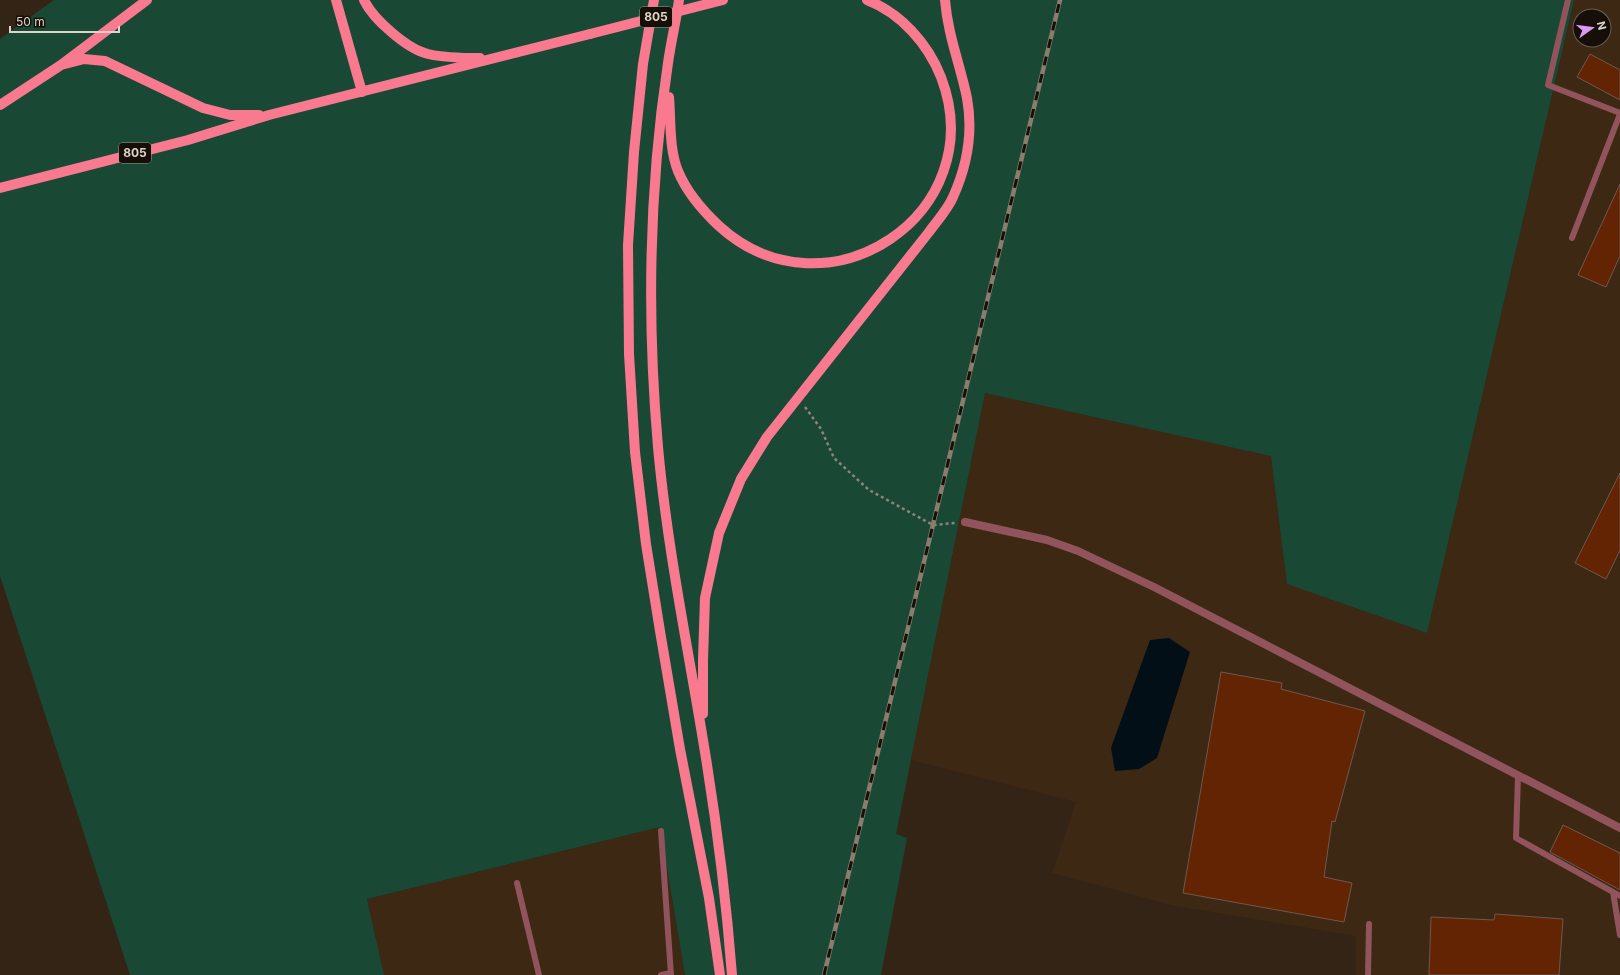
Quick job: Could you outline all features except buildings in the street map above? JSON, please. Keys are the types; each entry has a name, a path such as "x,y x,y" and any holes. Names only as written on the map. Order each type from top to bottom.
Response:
{"main road":[{"path":"61,65 147,0"},
{"path":"336,0 362,92"},
{"path":"364,0 384,26 405,42 427,54 492,59"},
{"path":"654,0 643,64 634,152 628,245 629,354 635,452 646,544 660,631 680,749 710,898 720,975"},
{"path":"679,0 668,64 658,154 652,245 652,353 658,449 670,539 704,744 726,901 732,975"},
{"name":"805","path":"0,188 188,140 269,115 723,0"},
{"path":"668,64 672,140 678,170 690,194 708,216 732,238 759,252 788,261 818,264 847,259 874,249 899,234 918,216 933,195 944,169 950,141 950,113 945,88 934,60 918,37 895,16 867,0"},
{"path":"704,744 703,660 705,598 719,533 741,479 767,437 929,232 953,198 966,160 970,127 967,98 947,21 945,0"},
{"name":"805","path":"0,105 61,65 84,59 95,59 105,61 203,108 230,115 269,115"}],"street":[{"path":"965,522 1047,540 1078,551 1154,587 1620,828"}],"lane":[{"path":"1568,0 1548,85 1620,114 1572,238"},
{"path":"1518,776 1516,838 1620,896"},
{"path":"661,831 671,974 661,975"},
{"path":"517,883 539,975"},
{"path":"1613,892 1620,935"},
{"path":"1368,975 1369,924"}],"path":[{"path":"799,397 821,429 834,458 869,490 933,525 965,522"}],"shaded area":[{"path":"1574,0 1620,0 1620,975 1356,975 1356,936 1171,905 1052,873 1076,802 911,760 985,393 1271,456 1287,584 1427,633 1572,9 1572,48 1612,48 1612,8 1572,8"},
{"path":"1169,638 1190,652 1157,758 1139,769 1115,771 1111,748 1150,640"},
{"path":"660,827 685,975 384,975 367,899"}],"green space":[{"path":"54,0 1574,0 1427,633 1287,584 1271,456 985,393 896,834 907,838 881,975 685,975 660,827 367,899 384,975 130,975 0,576 0,39"}],"railway":[{"path":"824,975 1060,0"}]}
